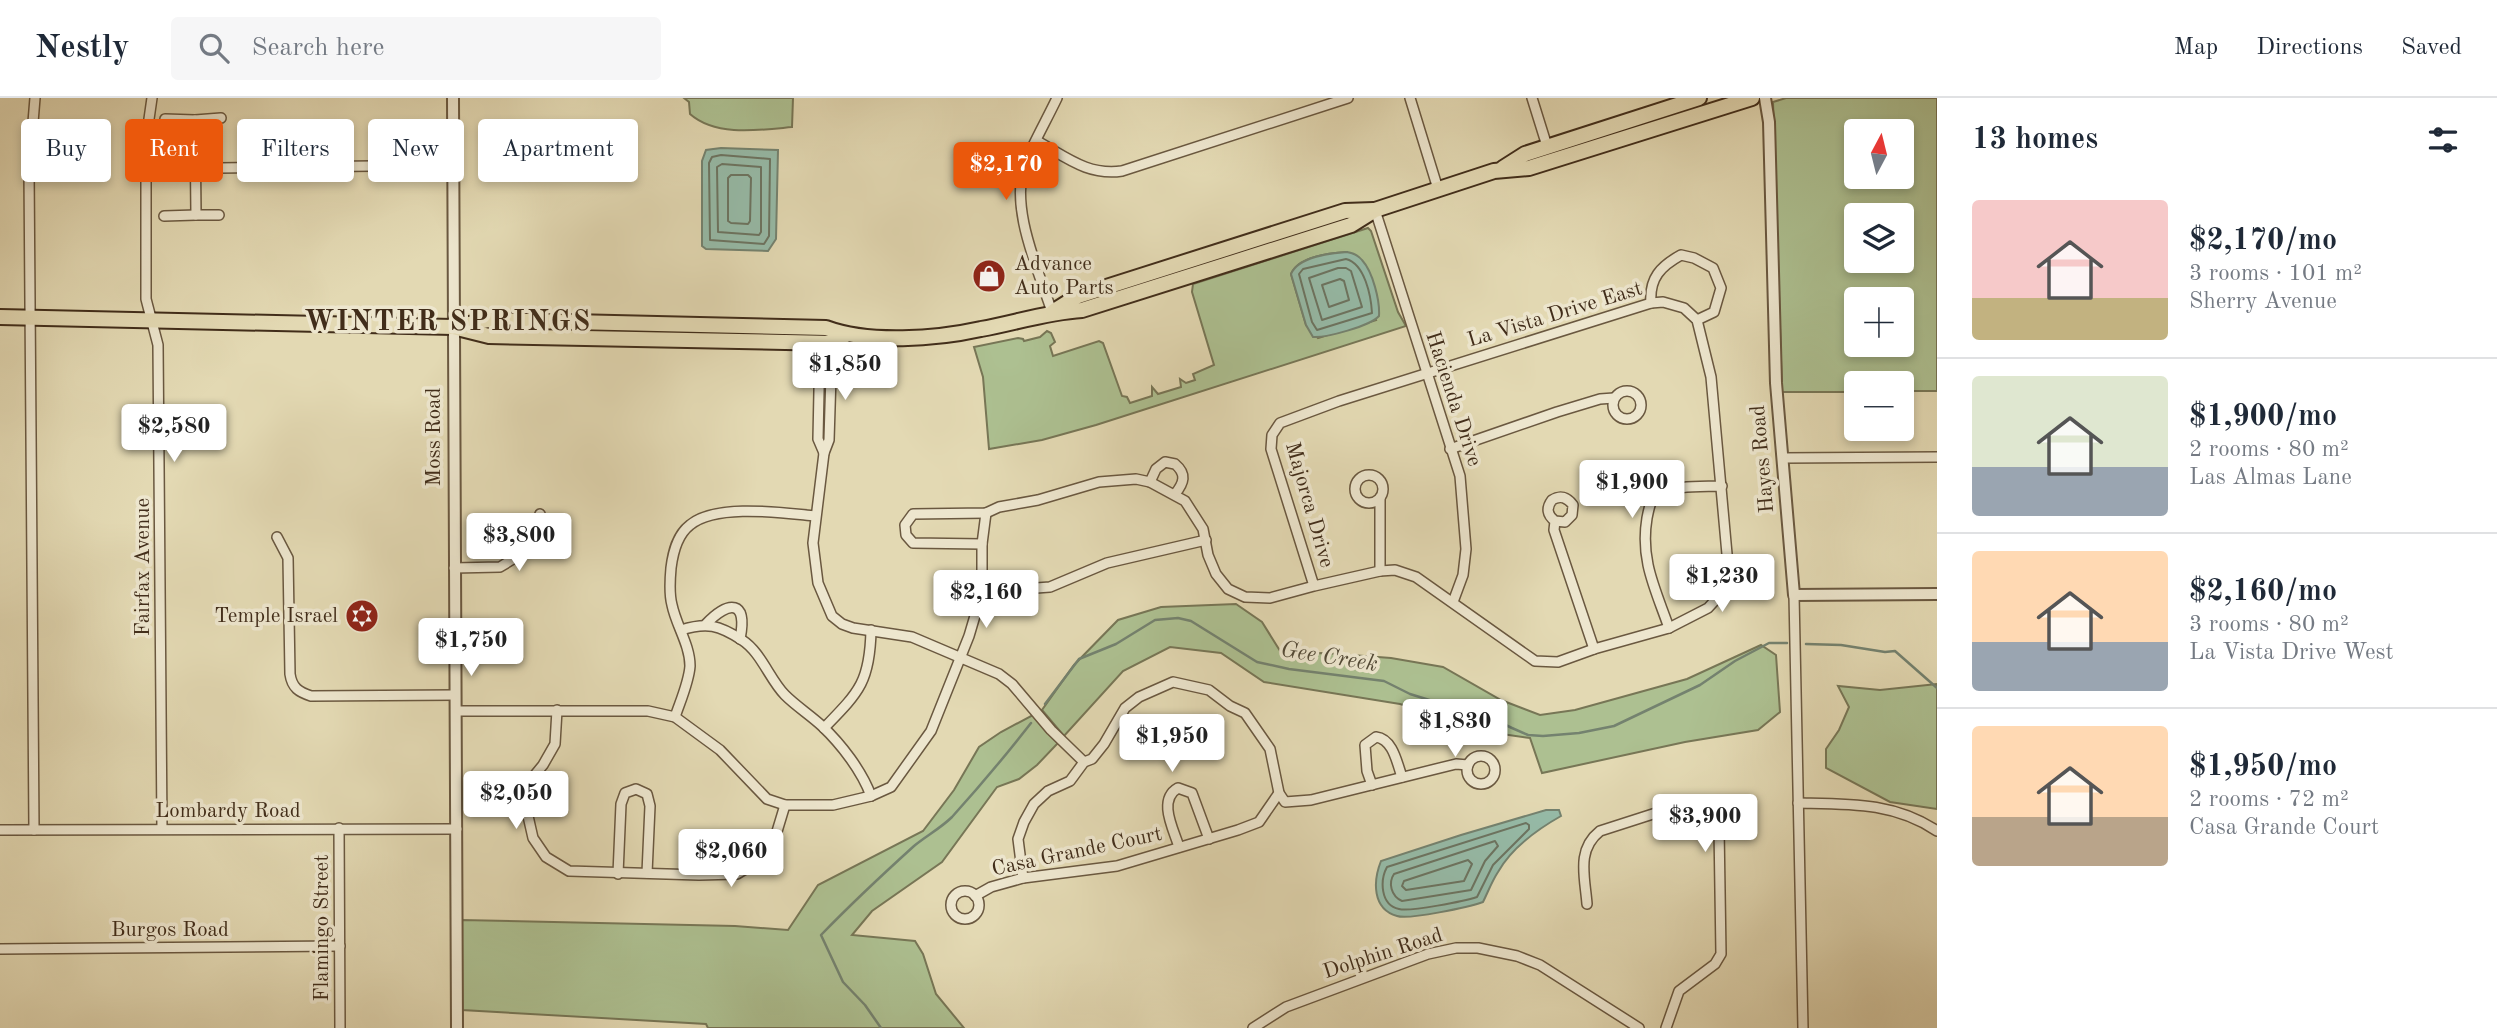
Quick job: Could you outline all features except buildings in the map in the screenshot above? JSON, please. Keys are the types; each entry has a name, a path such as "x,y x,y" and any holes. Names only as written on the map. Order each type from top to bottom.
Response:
{"main road":[{"path":"1502,169 1525,154 1547,146 1699,98"},
{"path":"0,317 453,327 489,320 826,328 846,335 897,337 950,334 989,328 1052,312 1082,310 1351,225 1375,210 1438,189 1502,169 1529,168 1752,98"},
{"path":"453,327 488,336 768,342 826,343 846,335"},
{"path":"768,342 784,332 784,327"}],"street":[{"path":"34,830 29,171 35,98"},
{"name":"Fairfax Avenue","path":"149,119 152,98"},
{"name":"Moss Road","path":"453,98 453,119"},
{"path":"1052,312 1022,217 1021,200 1026,162 1058,98"},
{"path":"1037,141 1091,170 1106,173 1122,171 1318,102 1348,98"},
{"path":"1410,98 1438,189"},
{"path":"1532,98 1547,146"},
{"name":"Hayes Road","path":"1765,98 1769,122 1776,383 1794,595 1803,1028"},
{"path":"208,119 222,118"},
{"path":"223,168 368,166"},
{"name":"Fairfax Avenue","path":"145,182 146,299 158,345 162,829"},
{"path":"195,182 196,215"},
{"name":"Moss Road","path":"452,182 457,1028"},
{"name":"Hacienda Drive","path":"1375,210 1460,476 1466,549 1462,575 1453,602"},
{"path":"164,216 219,215"},
{"path":"982,544 913,542 906,535 905,525 913,514 986,513 999,507 1038,500 1100,482 1136,479 1150,482 1185,501 1197,517 1216,574 1228,589 1238,594 1260,599 1270,598 1380,571 1395,570 1416,577 1535,662 1558,662 1669,628 1708,608 1720,596 1727,569 1711,377 1697,320 1714,312 1721,288 1713,268 1694,258 1681,255 1661,266 1651,287 1651,303"},
{"name":"La Vista Drive East","path":"1426,373 1651,303 1663,302 1684,308 1697,320"},
{"path":"826,343 818,439 824,453 813,543 814,563 824,600 832,616 842,624 912,637 999,674 1012,684 1051,730 1084,762"},
{"name":"Majorca Drive","path":"1314,586 1276,467 1271,449 1272,435 1280,423 1426,373"},
{"path":"1450,449 1557,412 1600,399 1614,398"},
{"path":"1783,458 1937,457"},
{"path":"1150,482 1156,469 1165,462 1175,464 1183,472 1184,479 1175,494"},
{"path":"1669,628 1646,560 1644,538 1649,506 1654,496 1665,491 1722,486"},
{"path":"1380,498 1380,571"},
{"path":"675,717 690,667 672,605 670,574 680,535 690,524 711,515 743,512 815,516"},
{"path":"456,711 648,711 675,717 720,750 767,799 785,805 833,805 871,796 891,787 931,731 982,592 982,544 986,513"},
{"path":"454,568 500,568 513,559 535,534 540,514"},
{"path":"1555,521 1554,530 1594,649"},
{"path":"277,537 288,558 290,674 291,684 300,692 311,696 455,695"},
{"path":"982,592 1050,587 1107,563 1206,540"},
{"path":"1794,595 1937,594"},
{"path":"681,630 706,624 718,611 729,607 739,611 743,621 740,639"},
{"path":"706,624 744,641 783,693 824,728 865,778 871,796"},
{"path":"824,728 860,689 867,674 871,630"},
{"path":"1023,878 1018,839 1034,804 1048,791 1070,781 1084,762 1092,759 1125,708 1139,697 1172,682 1209,690 1230,706 1245,713 1270,749 1279,793 1285,802 1298,803 1456,764 1468,765"},
{"path":"557,710 555,744 529,782 528,816 533,838 546,857 569,871 699,876 737,874 762,859 775,838 785,805"},
{"path":"1372,785 1367,771 1365,745 1376,737 1389,744 1402,777"},
{"path":"1179,848 1167,804 1171,793 1178,788 1192,793 1209,839"},
{"path":"618,874 621,804 625,793 636,789 647,794 650,806 647,873"},
{"name":"Casa Grande Court","path":"975,896 991,887 1023,878 1117,866 1209,839 1259,822 1279,793"},
{"path":"1798,803 1880,807 1919,818 1937,831"},
{"path":"1587,904 1585,847 1600,831 1684,804 1697,804 1716,818 1719,828 1721,954 1715,964 1679,991 1666,1028"},
{"name":"Flamingo Street","path":"339,828 340,1028"},
{"name":"Lombardy Road","path":"0,830 457,829"},
{"name":"Burgos Road","path":"0,949 340,946"},
{"name":"Dolphin Road","path":"1253,1028 1286,1007 1428,954 1456,948 1478,948 1517,956 1540,965 1639,1028"}],"shaded area":[{"path":"684,98 793,98 792,127 739,130 712,126 690,114 689,102"},
{"path":"1786,98 1937,98 1937,391 1914,391 1914,371 1844,371 1844,392 1782,392 1773,102"},
{"path":"1368,228 1398,312 1406,326 1096,425 1042,440 989,449 983,377 974,347 1018,338 1024,341 1040,337 1047,331 1055,342 1050,346 1053,356 1099,341 1103,343 1122,396 1127,397 1130,403 1152,396 1152,387 1158,394 1181,387 1180,379 1186,383 1195,380 1193,374 1214,365 1192,292 1193,284","holes":["1347,252 1376,320 1318,338 1306,325 1291,274 1307,260"]},
{"path":"1236,604 1262,622 1282,654 1325,653 1391,658 1443,667 1501,700 1540,715 1575,710 1687,679 1761,645 1776,655 1780,712 1758,730 1685,742 1542,773 1530,738 1495,733 1400,704 1264,682 1221,653 1170,647 1123,671 1064,736 1042,710 1074,665 1118,620 1161,607"},
{"path":"1937,684 1937,809 1890,802 1826,768 1826,749 1839,730 1849,707 1838,686 1880,690"},
{"path":"1033,715 1058,743 1019,779 997,787 942,862 872,911 852,935 915,941 923,954 936,994 964,1028 708,1028 706,1024 462,1010 462,920 735,926 788,930 818,885 923,831 954,790 979,747"}],"water":[{"path":"706,150 778,150 776,239 768,251 706,249 702,246 702,161"},
{"path":"1347,252 1359,257 1366,265 1377,295 1379,316 1348,331 1313,337 1306,325 1291,274 1307,260"},
{"path":"1546,810 1559,810 1561,816 1534,833 1510,855 1496,875 1483,902 1404,917 1389,912 1379,901 1376,885 1381,861"}],"waterway":[{"name":"Gee Creek","path":"1045,704 1079,659 1116,644 1155,620 1178,618 1191,621 1257,662 1289,669 1384,681 1410,694 1439,703 1461,704 1528,735 1543,736 1614,726 1700,685 1735,661 1769,643 1787,643"},
{"name":"Gee Creek","path":"1806,644 1895,651 1937,688"},
{"name":"Gee Creek","path":"881,1028 865,1005 843,982 821,935 914,846 952,817 1031,723"}],"place":[{"name":"Advance Auto Parts","path":"989,276"},
{"name":"Temple Israel","path":"362,616"}],"district":[{"name":"WINTER SPRINGS","path":"448,323"}]}
